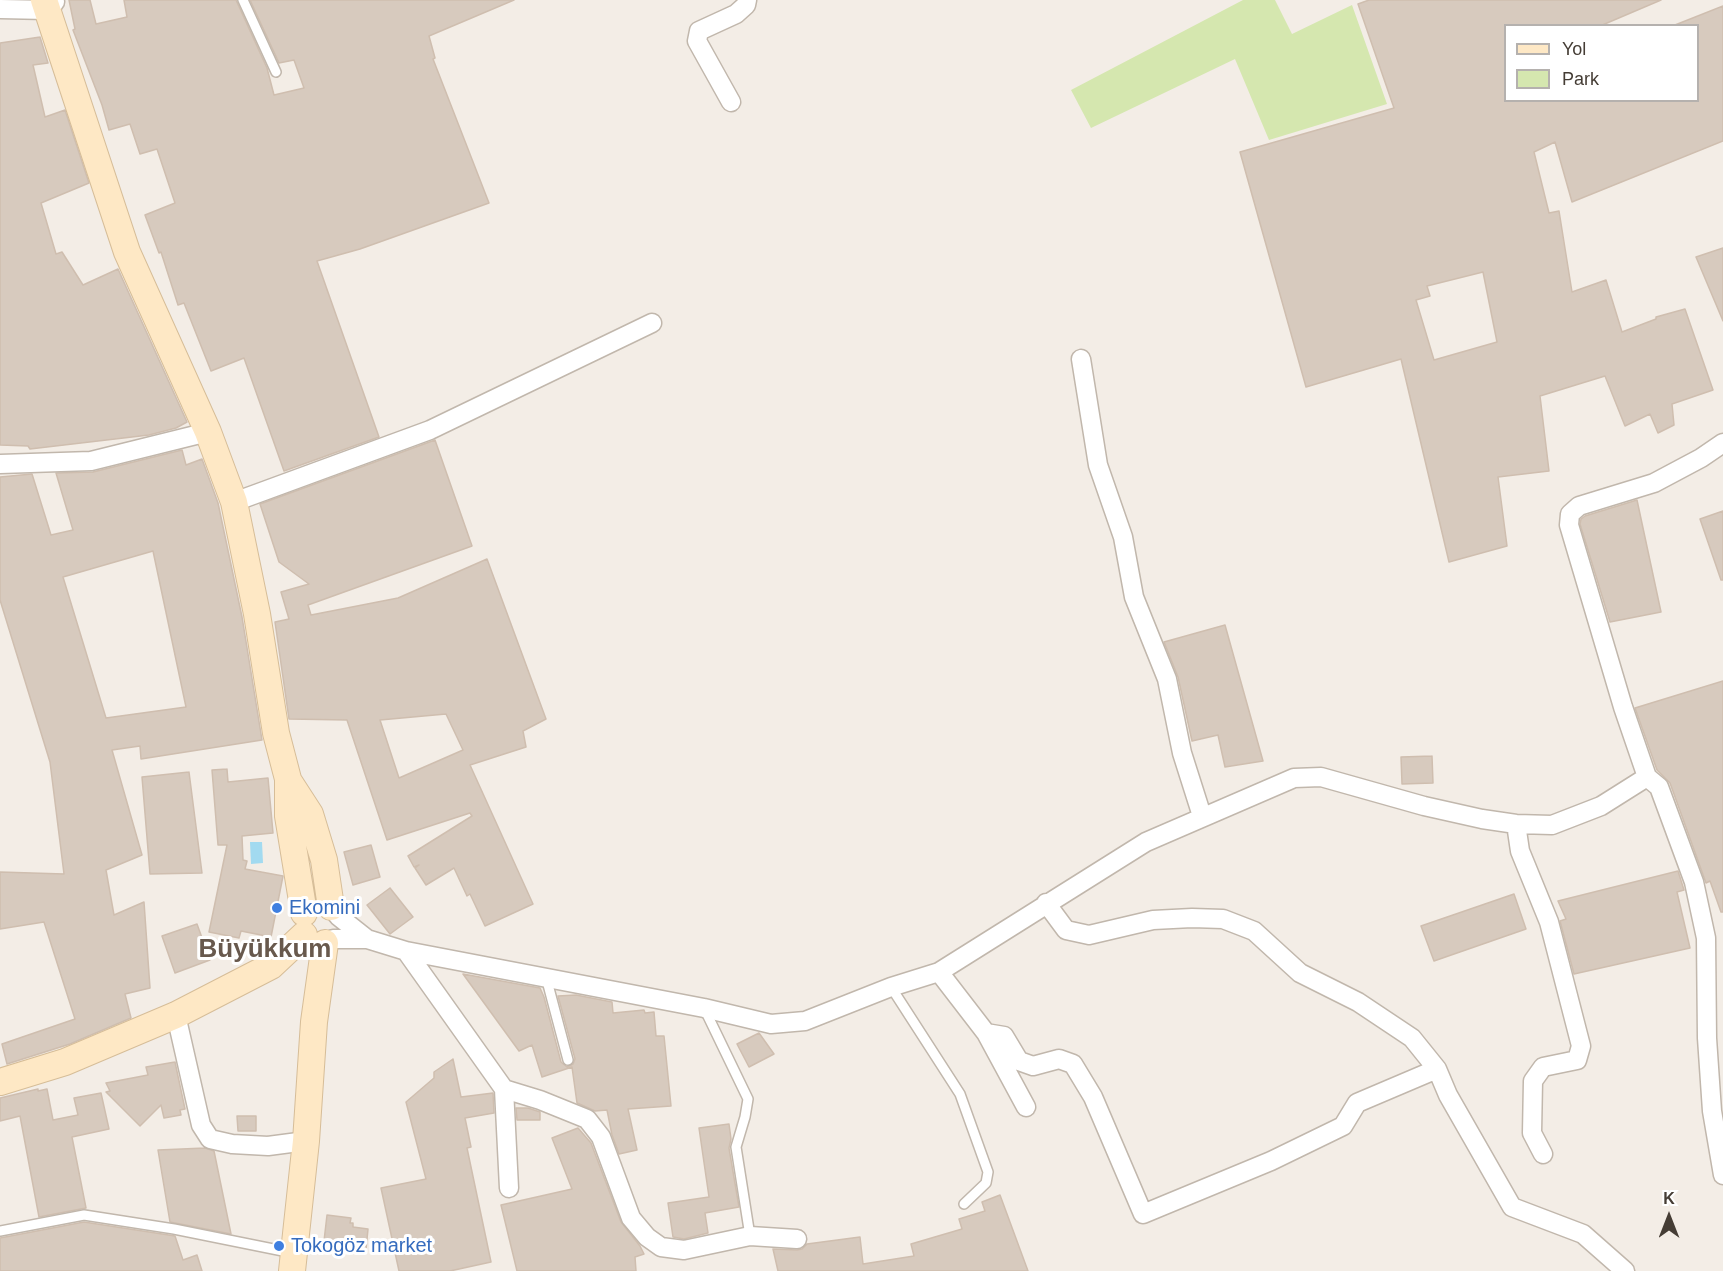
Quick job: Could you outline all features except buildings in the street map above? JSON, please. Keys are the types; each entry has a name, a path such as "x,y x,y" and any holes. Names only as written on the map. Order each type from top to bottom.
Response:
{"street":[{"path":"731,102 697,41 699,31 736,14 746,5 747,0"},
{"path":"0,9 50,3 127,252 208,432 234,502 257,614 276,733 288,779 288,816 322,925 306,1141 292,1262"},
{"path":"234,502 430,430 652,323"},
{"path":"1081,359 1098,465 1123,537 1134,597 1167,679 1182,753 1202,816"},
{"path":"0,464 91,461 208,432"},
{"path":"1723,443 1701,458 1654,483 1579,506 1570,514 1569,525 1623,707 1647,777 1659,787 1694,882 1706,938 1707,1038 1712,1111 1723,1175"},
{"path":"322,925 406,951 704,1008 771,1024 805,1021 891,987 939,972 1146,842 1294,778 1321,777 1424,806 1516,824 1552,825 1601,806 1647,777"},
{"path":"1516,824 1520,851 1549,922 1581,1046 1577,1060 1543,1067 1533,1081 1532,1133 1543,1154"},
{"path":"1046,903 1066,930 1089,935 1153,920 1192,918 1223,919 1254,931 1300,973 1358,1002 1412,1038 1437,1069 1454,1105 1512,1207 1583,1234 1625,1271"},
{"path":"0,1082 65,1062 176,1015 271,966 322,925"},
{"path":"406,951 504,1089 509,1188"},
{"path":"939,972 986,1033 1026,1107"},
{"path":"176,1015 201,1125 210,1139 232,1144 268,1146 306,1141"},
{"path":"986,1033 1004,1036 1019,1061 1026,1064 1033,1066 1059,1059 1073,1064 1093,1097 1143,1215 1271,1161 1343,1126 1357,1103 1437,1069"},
{"path":"504,1089 540,1100 587,1119 601,1137 631,1218 647,1237 661,1247 684,1250 750,1236 797,1239"}],"lane":[{"path":"243,0 276,72"},
{"path":"546,977 568,1060"},
{"path":"891,987 960,1094 988,1172 986,1183 964,1204"},
{"path":"704,1008 748,1099 736,1147 750,1236"},
{"path":"0,1231 84,1215 174,1229 292,1262"}],"green space":[{"path":"1243,0 1275,0 1292,34 1352,5 1387,104 1269,140 1235,59 1091,128 1071,90"}],"water":[{"path":"250,842 262,842 263,863 251,864"}],"place":[{"name":"Ekomini","path":"277,908"},
{"name":"Tokogöz market","path":"279,1246"}],"district":[{"name":"Büyükkum","path":"265,950"}]}
